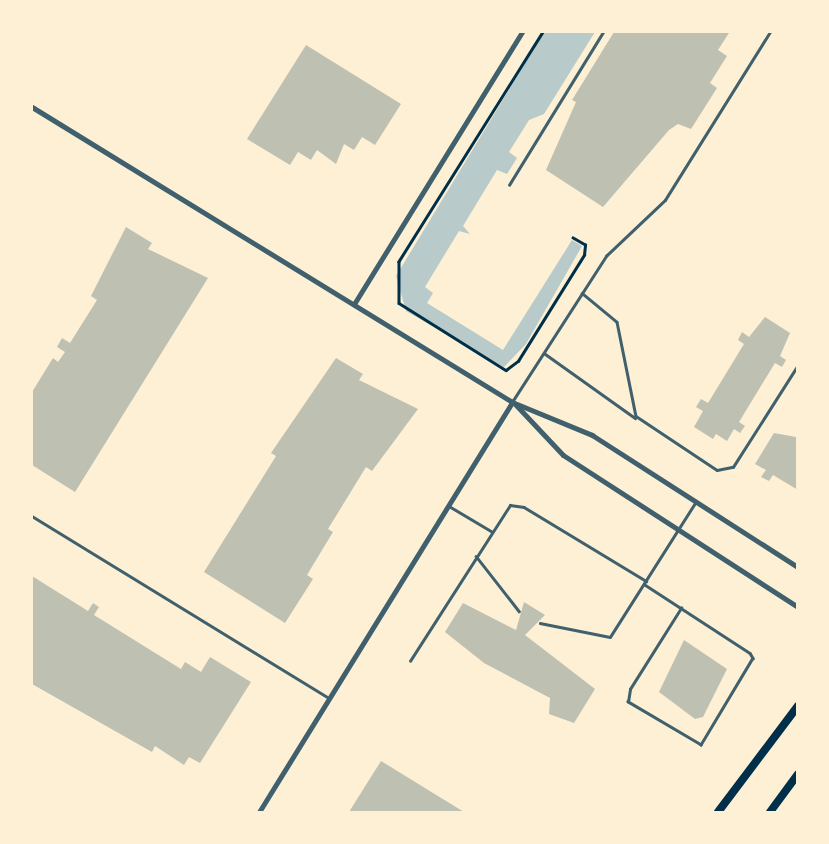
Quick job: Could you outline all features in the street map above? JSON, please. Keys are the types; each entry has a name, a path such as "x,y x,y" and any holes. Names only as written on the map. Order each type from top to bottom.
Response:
{"main road":[{"path":"718,813 797,706"},
{"path":"770,813 797,774"}],"street":[{"path":"354,304 522,32"},
{"path":"32,107 512,402 592,435 797,567"},
{"path":"259,813 512,402"},
{"path":"512,402 563,455 680,527 797,607"}],"lane":[{"path":"509,185 603,32"},
{"path":"512,402 619,241 656,214 770,32"},
{"path":"582,293 617,322 632,408 642,423"},
{"path":"544,353 642,423 725,471 797,365"},
{"path":"540,623 610,637 696,500"},
{"path":"410,661 504,510 517,504 645,582 753,658 701,746 628,702 630,689 681,608"},
{"path":"448,506 491,531"},
{"path":"32,516 330,699"},
{"path":"476,556 519,611"}],"path":[{"path":"543,32 399,262 399,303 506,370 518,361 584,255 584,245 573,238"}],"shaded area":[{"path":"544,32 595,32 544,114 529,120 509,152 517,158 507,174 497,170 463,226 470,234 459,231 425,287 433,293 427,303 503,350 572,240 582,246 526,344 504,367 406,311 396,276"}],"building":[{"path":"614,32 729,33 718,50 727,56 710,83 717,88 691,129 678,124 669,130 603,207 546,170 576,102 572,100"},
{"path":"306,45 401,104 375,145 362,137 354,150 344,144 336,164 317,150 311,160 298,152 290,165 247,139"},
{"path":"126,227 152,243 148,249 208,278 75,492 32,465 32,392 53,358 58,362 65,352 57,347 62,338 70,343 97,300 91,296"},
{"path":"765,317 790,333 780,356 786,360 782,367 775,363 739,422 745,426 740,433 734,429 727,441 716,434 713,439 694,427 703,411 696,407 701,399 708,403 744,344 738,340 742,332 749,337"},
{"path":"336,358 363,374 359,380 418,409 372,471 366,467 328,529 333,532 307,575 313,579 285,623 204,572 276,456 271,453"},
{"path":"774,433 796,437 798,490 773,475 769,481 761,477 766,470 755,464"},
{"path":"32,576 88,611 93,603 99,607 94,615 181,669 185,662 201,672 210,657 251,682 200,763 189,757 184,765 155,746 152,752 32,684"},
{"path":"524,602 545,615 525,635 595,689 574,723 549,714 550,698 484,663 445,632 463,603 516,630"},
{"path":"684,640 727,669 703,717 695,719 659,692"},
{"path":"381,761 464,812 349,812"}]}
